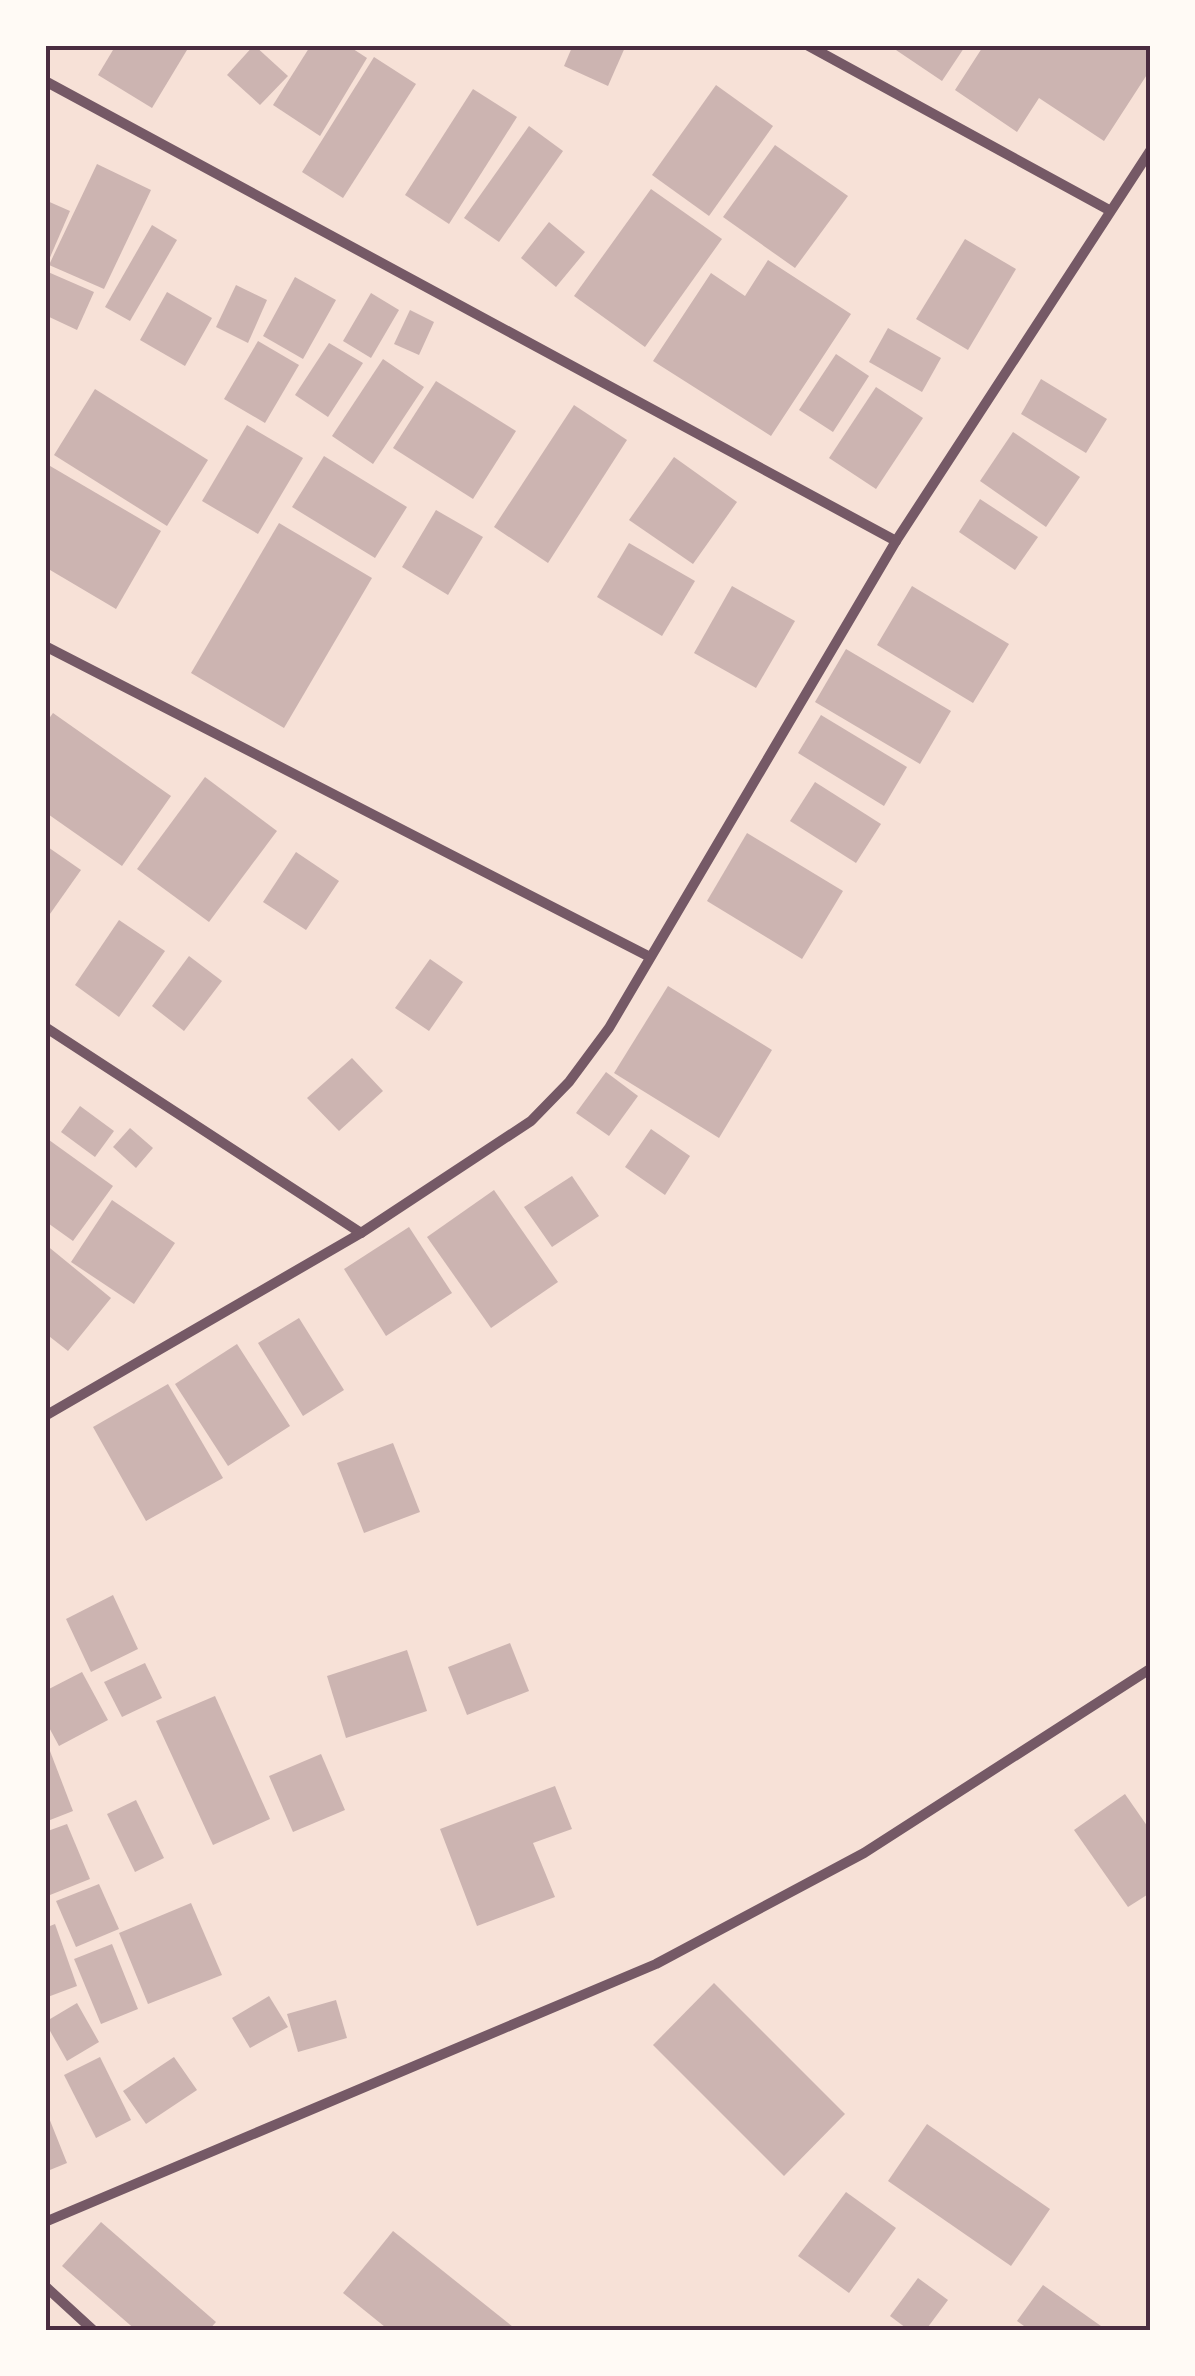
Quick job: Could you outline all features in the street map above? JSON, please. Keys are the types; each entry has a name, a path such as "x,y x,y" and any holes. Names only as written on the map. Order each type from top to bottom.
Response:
{"street":[{"path":"806,45 1109,210"},
{"path":"45,81 896,541"},
{"path":"45,1416 360,1233 531,1121 569,1082 599,1042 896,541 1150,151"},
{"path":"45,646 648,956"},
{"path":"45,1027 360,1233"},
{"path":"45,2222 688,1948 864,1853 1150,1669"},
{"path":"45,2286 94,2331"}],"building":[{"path":"116,45 190,45 152,108 98,75"},
{"path":"254,45 288,76 260,105 227,75"},
{"path":"311,45 347,45 367,58 320,136 273,105"},
{"path":"573,45 626,45 608,86 564,66"},
{"path":"899,45 966,45 942,81 896,50"},
{"path":"984,45 1150,45 1150,70 1104,141 1039,98 1017,132 955,90"},
{"path":"374,57 416,84 343,198 302,172"},
{"path":"716,85 773,126 709,216 652,175"},
{"path":"473,89 517,117 449,224 405,195"},
{"path":"529,126 563,151 499,242 464,218"},
{"path":"775,145 848,196 795,268 723,217"},
{"path":"97,164 151,190 104,289 49,265"},
{"path":"651,189 722,239 645,347 574,296"},
{"path":"45,200 70,211 45,269"},
{"path":"549,222 585,252 556,287 521,258"},
{"path":"152,225 177,240 130,321 105,307"},
{"path":"965,239 1016,269 968,350 916,319"},
{"path":"768,260 851,314 771,436 653,361 711,273 745,296"},
{"path":"48,272 94,292 77,330 45,315"},
{"path":"295,277 336,300 303,359 263,336"},
{"path":"236,285 267,300 248,343 216,327"},
{"path":"167,292 212,318 185,366 140,340"},
{"path":"371,293 399,310 371,358 343,341"},
{"path":"410,310 434,322 419,355 394,344"},
{"path":"888,328 941,358 922,392 869,362"},
{"path":"258,341 299,365 265,423 224,399"},
{"path":"329,343 363,363 328,417 295,395"},
{"path":"836,354 869,376 833,432 799,410"},
{"path":"383,359 424,387 373,464 332,436"},
{"path":"1041,379 1107,419 1086,453 1021,414"},
{"path":"436,381 516,431 473,499 393,448"},
{"path":"876,387 923,418 876,489 829,458"},
{"path":"95,389 208,460 167,526 54,455"},
{"path":"574,405 627,440 548,563 494,527"},
{"path":"247,425 303,458 258,534 202,501"},
{"path":"1013,432 1080,477 1046,527 980,481"},
{"path":"324,456 407,507 375,558 292,507"},
{"path":"674,457 737,502 693,564 629,520"},
{"path":"45,463 161,531 116,609 45,567"},
{"path":"980,499 1038,537 1015,570 959,532"},
{"path":"436,510 483,537 448,595 402,567"},
{"path":"279,523 372,578 284,728 191,673"},
{"path":"629,543 695,581 662,636 597,597"},
{"path":"732,586 795,621 756,688 694,653"},
{"path":"912,586 1009,644 973,703 877,645"},
{"path":"846,649 951,711 920,764 815,702"},
{"path":"53,713 171,796 122,866 45,812 45,724"},
{"path":"821,715 907,767 884,806 798,753"},
{"path":"205,777 277,831 209,922 137,869"},
{"path":"815,782 881,824 856,863 790,821"},
{"path":"747,833 843,891 802,959 707,901"},
{"path":"45,845 81,870 45,921"},
{"path":"296,852 339,881 306,930 263,902"},
{"path":"119,920 165,951 119,1017 75,985"},
{"path":"189,956 222,981 184,1031 152,1006"},
{"path":"430,959 463,982 429,1031 395,1008"},
{"path":"668,986 772,1050 719,1138 614,1073"},
{"path":"352,1058 383,1091 339,1131 307,1098"},
{"path":"606,1072 638,1096 609,1136 576,1113"},
{"path":"80,1106 114,1131 95,1157 61,1132"},
{"path":"130,1128 153,1148 136,1168 113,1147"},
{"path":"651,1129 690,1156 665,1195 625,1167"},
{"path":"49,1140 113,1186 73,1241 45,1221 45,1145"},
{"path":"572,1176 599,1216 552,1247 524,1207"},
{"path":"494,1190 558,1282 491,1328 427,1237"},
{"path":"112,1200 175,1243 134,1304 71,1262"},
{"path":"409,1227 452,1293 386,1336 344,1269"},
{"path":"45,1244 111,1298 68,1351 45,1333"},
{"path":"299,1318 344,1390 303,1416 258,1343"},
{"path":"237,1344 290,1426 228,1466 175,1384"},
{"path":"168,1384 223,1478 146,1521 93,1427"},
{"path":"393,1443 420,1512 364,1533 337,1463"},
{"path":"113,1595 138,1649 91,1672 66,1619"},
{"path":"510,1643 529,1691 467,1715 448,1667"},
{"path":"407,1650 427,1711 346,1738 327,1676"},
{"path":"145,1663 162,1698 122,1717 104,1682"},
{"path":"82,1672 108,1720 59,1746 45,1720 45,1691"},
{"path":"215,1696 270,1819 213,1845 156,1721"},
{"path":"45,1738 73,1811 45,1822"},
{"path":"321,1754 345,1810 293,1832 269,1776"},
{"path":"555,1786 572,1829 533,1843 555,1897 477,1926 440,1829"},
{"path":"1125,1794 1150,1830 1150,1893 1128,1907 1074,1830"},
{"path":"136,1800 164,1858 135,1872 107,1814"},
{"path":"67,1824 90,1879 45,1897 45,1832"},
{"path":"99,1884 119,1929 76,1947 56,1901"},
{"path":"191,1903 222,1975 148,2004 119,1933"},
{"path":"55,1924 77,1986 45,1998 45,1928"},
{"path":"112,1944 138,2009 101,2024 74,1959"},
{"path":"714,1983 845,2114 784,2176 653,2045"},
{"path":"269,1996 288,2027 250,2048 232,2018"},
{"path":"336,2000 347,2038 298,2052 287,2014"},
{"path":"77,2003 99,2042 67,2061 45,2022"},
{"path":"100,2057 131,2120 96,2138 64,2075"},
{"path":"174,2057 197,2090 146,2124 123,2091"},
{"path":"45,2108 67,2163 45,2172"},
{"path":"927,2124 1050,2209 1011,2266 888,2181"},
{"path":"846,2192 896,2228 849,2293 798,2256"},
{"path":"101,2222 216,2322 208,2331 137,2331 62,2266"},
{"path":"393,2231 518,2331 390,2331 343,2293"},
{"path":"918,2278 948,2300 925,2331 910,2331 890,2316"},
{"path":"1043,2285 1108,2331 1031,2331 1017,2321"}]}
